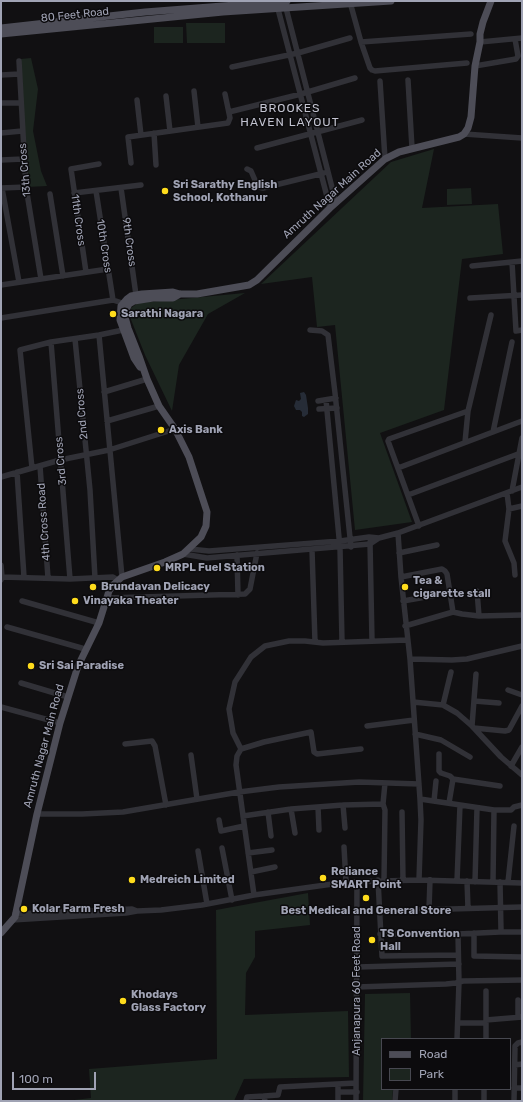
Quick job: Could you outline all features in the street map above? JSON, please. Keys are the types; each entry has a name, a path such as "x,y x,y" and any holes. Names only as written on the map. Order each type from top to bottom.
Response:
{"main road":[{"name":"80 Feet Road","path":"1,28 223,9 391,1"},
{"path":"464,134 468,128 470,118 480,34 491,1"},
{"path":"480,42 496,1"},
{"name":"80 Feet Road","path":"1,34 223,9 278,9 286,5"},
{"name":"Amruth Nagar Main Road","path":"125,305 131,296 136,295 173,292 180,294 197,294 249,284 257,280 330,208 385,159 399,152 459,137 464,134"},
{"name":"Amruth Nagar Main Road","path":"125,305 134,301 153,298 173,298 180,294"},
{"path":"125,305 120,314 123,330 134,358 145,375"},
{"path":"120,578 160,564 183,554 190,549 201,537 206,526 207,512 189,457 175,430 159,406 145,375 128,328 125,316 125,305"},
{"name":"Amruth Nagar Main Road","path":"1,933 14,917 37,814 60,722 78,666 98,623 113,585 120,578"}],"street":[{"path":"350,2 370,68 375,71 467,63"},
{"path":"286,5 336,203"},
{"path":"278,9 330,208"},
{"path":"361,42 471,34"},
{"path":"232,67 290,55 350,38"},
{"path":"480,42 522,38"},
{"path":"476,66 516,59 518,56 515,39"},
{"name":"13th Cross","path":"18,61 23,159 41,279"},
{"path":"1,75 19,74"},
{"path":"228,112 301,94 355,78"},
{"path":"408,80 412,148"},
{"path":"380,81 385,159"},
{"path":"194,91 198,127"},
{"path":"131,163 128,137 228,123 230,118 225,94"},
{"path":"166,96 170,131"},
{"path":"137,100 141,135"},
{"path":"1,103 20,103"},
{"path":"257,148 362,120"},
{"path":"1,133 22,131"},
{"path":"154,133 156,165"},
{"path":"464,134 522,138"},
{"path":"1,160 23,159"},
{"name":"11th Cross","path":"86,272 71,168 99,164"},
{"path":"247,168 251,171 258,186 263,188 328,172"},
{"path":"74,193 141,185"},
{"path":"19,282 1,188 26,187"},
{"name":"9th Cross","path":"121,188 136,295"},
{"name":"10th Cross","path":"96,191 113,300"},
{"path":"50,194 63,276"},
{"path":"472,266 522,261"},
{"path":"512,262 516,330 522,330"},
{"path":"1,285 108,269"},
{"path":"470,298 522,295"},
{"path":"1,318 113,300 125,305"},
{"path":"465,442 468,411 491,314"},
{"path":"32,468 21,349 51,342 123,330"},
{"path":"312,330 322,331 328,336 336,398 351,547"},
{"path":"1,565 1,578 120,578 99,335"},
{"name":"2nd Cross","path":"75,339 90,490 95,578"},
{"name":"3rd Cross","path":"51,342 70,579"},
{"path":"493,432 512,342"},
{"path":"104,392 145,375"},
{"path":"318,401 336,398"},
{"path":"326,400 340,541 342,642"},
{"path":"107,421 159,406"},
{"path":"319,409 337,408"},
{"path":"419,526 388,442 389,439 468,411"},
{"path":"398,468 522,421"},
{"path":"1,477 60,460 109,450 175,430"},
{"path":"515,575 514,563 505,541 510,492 522,438"},
{"path":"408,495 518,454"},
{"name":"4th Cross Road","path":"40,466 48,578"},
{"path":"17,472 24,577"},
{"path":"183,554 206,558 340,548 370,544 379,538 419,526 522,487"},
{"path":"509,509 522,506"},
{"path":"398,533 403,601 410,659 420,799 421,820 419,880"},
{"path":"369,537 372,641"},
{"path":"190,549 209,551 340,541 369,537 379,538"},
{"path":"400,554 437,545"},
{"path":"312,550 315,642"},
{"path":"107,598 238,596 245,594 250,589 257,553"},
{"path":"237,555 238,596"},
{"path":"401,577 442,569 445,570 447,574 453,612"},
{"path":"477,591 479,616"},
{"path":"403,601 437,595"},
{"path":"22,601 98,623"},
{"path":"406,626 453,612 479,616 522,614"},
{"path":"7,627 85,649"},
{"path":"241,749 233,733 229,709 235,682 251,657 265,646 289,641 305,640 315,642 342,642 407,640"},
{"path":"410,659 452,660 522,646"},
{"path":"443,705 451,672"},
{"path":"473,727 476,674"},
{"path":"21,683 68,697"},
{"path":"508,690 522,695"},
{"path":"474,701 499,703"},
{"path":"413,702 443,705 457,713 473,727 487,744 522,775"},
{"path":"473,727 505,731 509,730 522,706"},
{"path":"1,707 60,722"},
{"path":"367,726 414,720"},
{"path":"254,895 236,765 237,756 241,749 264,742 310,732 314,752 317,754 361,749"},
{"path":"415,734 441,740 470,757"},
{"path":"125,744 152,741 155,746 166,805"},
{"path":"511,766 522,747"},
{"path":"440,754 440,773 450,776 453,779 500,786"},
{"path":"191,755 197,799"},
{"path":"448,803 453,779"},
{"path":"434,801 436,781"},
{"path":"37,814 123,812 239,792 279,787 360,782 419,784"},
{"path":"385,783 383,804 385,810 379,910 382,956 458,955"},
{"path":"420,799 494,810 511,810 514,807 522,805"},
{"path":"243,816 292,809 383,804"},
{"path":"343,805 345,828"},
{"path":"457,881 460,805"},
{"path":"318,807 319,830"},
{"path":"475,882 477,808"},
{"path":"292,809 295,833"},
{"path":"493,882 494,810"},
{"path":"268,812 271,836"},
{"path":"402,812 403,880"},
{"path":"219,820 221,831 244,826"},
{"path":"508,882 514,826"},
{"path":"344,847 346,882"},
{"path":"222,848 232,900"},
{"path":"248,853 272,850"},
{"path":"198,851 207,904"},
{"path":"251,872 275,868"},
{"path":"429,909 430,880"},
{"path":"14,917 132,909 137,911 161,910 346,882 430,880 522,883"},
{"path":"467,881 468,908"},
{"name":"Anjanapura 60 Feet Road","path":"356,1101 358,987 357,882"},
{"path":"500,882 500,932"},
{"path":"379,910 522,907"},
{"path":"380,934 522,932"},
{"path":"474,933 474,956 522,957"},
{"path":"457,1038 459,982 458,934"},
{"path":"358,966 458,964"},
{"path":"358,987 446,984 463,980 522,980"},
{"path":"486,991 486,1038"},
{"path":"458,1023 486,1022 520,1017 518,1000"},
{"path":"514,1101 515,1046 522,1042"},
{"path":"514,1065 522,1064"},
{"path":"246,1101 247,1097 265,1098 278,1095 280,1087 356,1083"},
{"path":"338,1084 338,1101"},
{"path":"514,1088 522,1088"},
{"path":"395,1101 396,1090"},
{"path":"455,1090 455,1101"},
{"path":"484,1090 484,1101"},
{"path":"338,1092 356,1092"}],"green space":[{"path":"186,23 225,23 225,43 187,43"},
{"path":"154,27 183,27 183,43 154,43"},
{"path":"31,58 38,89 33,131 41,171 47,186 27,187 21,59"},
{"path":"434,149 422,208 498,204 503,254 462,259 444,410 380,433 412,522 355,530 335,325 317,327 312,277 261,284 391,162"},
{"path":"471,188 472,204 447,205 447,189"},
{"path":"245,293 208,314 179,365 172,411 145,355 130,317 131,308 138,303"},
{"path":"308,893 310,925 255,931 255,957 246,973 245,1015 348,1011 349,1077 244,1079 234,1101 66,1101 91,1098 89,1069 217,1059 216,910"},
{"path":"410,993 411,1038 381,1038 381,1090 393,1090 392,1101 363,1101 365,994"}],"shaded area":[{"path":"304,392 306,395 308,414 304,417 302,416 302,412 300,410 296,410 294,406 296,400 299,401 301,399 300,393"}],"place":[{"name":"Sri Sarathy English School, Kothanur","path":"165,191"},
{"name":"Sarathi Nagara","path":"113,314"},
{"name":"Axis Bank","path":"161,430"},
{"name":"MRPL Fuel Station","path":"157,568"},
{"name":"Brundavan Delicacy","path":"93,587"},
{"name":"Tea & cigarette stall","path":"405,587"},
{"name":"Vinayaka Theater","path":"75,601"},
{"name":"Sri Sai Paradise","path":"31,666"},
{"name":"Reliance SMART Point","path":"323,878"},
{"name":"Medreich Limited","path":"132,880"},
{"name":"Best Medical and General Store","path":"366,898"},
{"name":"Kolar Farm Fresh","path":"24,909"},
{"name":"TS Convention Hall","path":"372,940"},
{"name":"Khodays Glass Factory","path":"123,1001"}],"district":[{"name":"BROOKES HAVEN LAYOUT","path":"290,116"}]}
